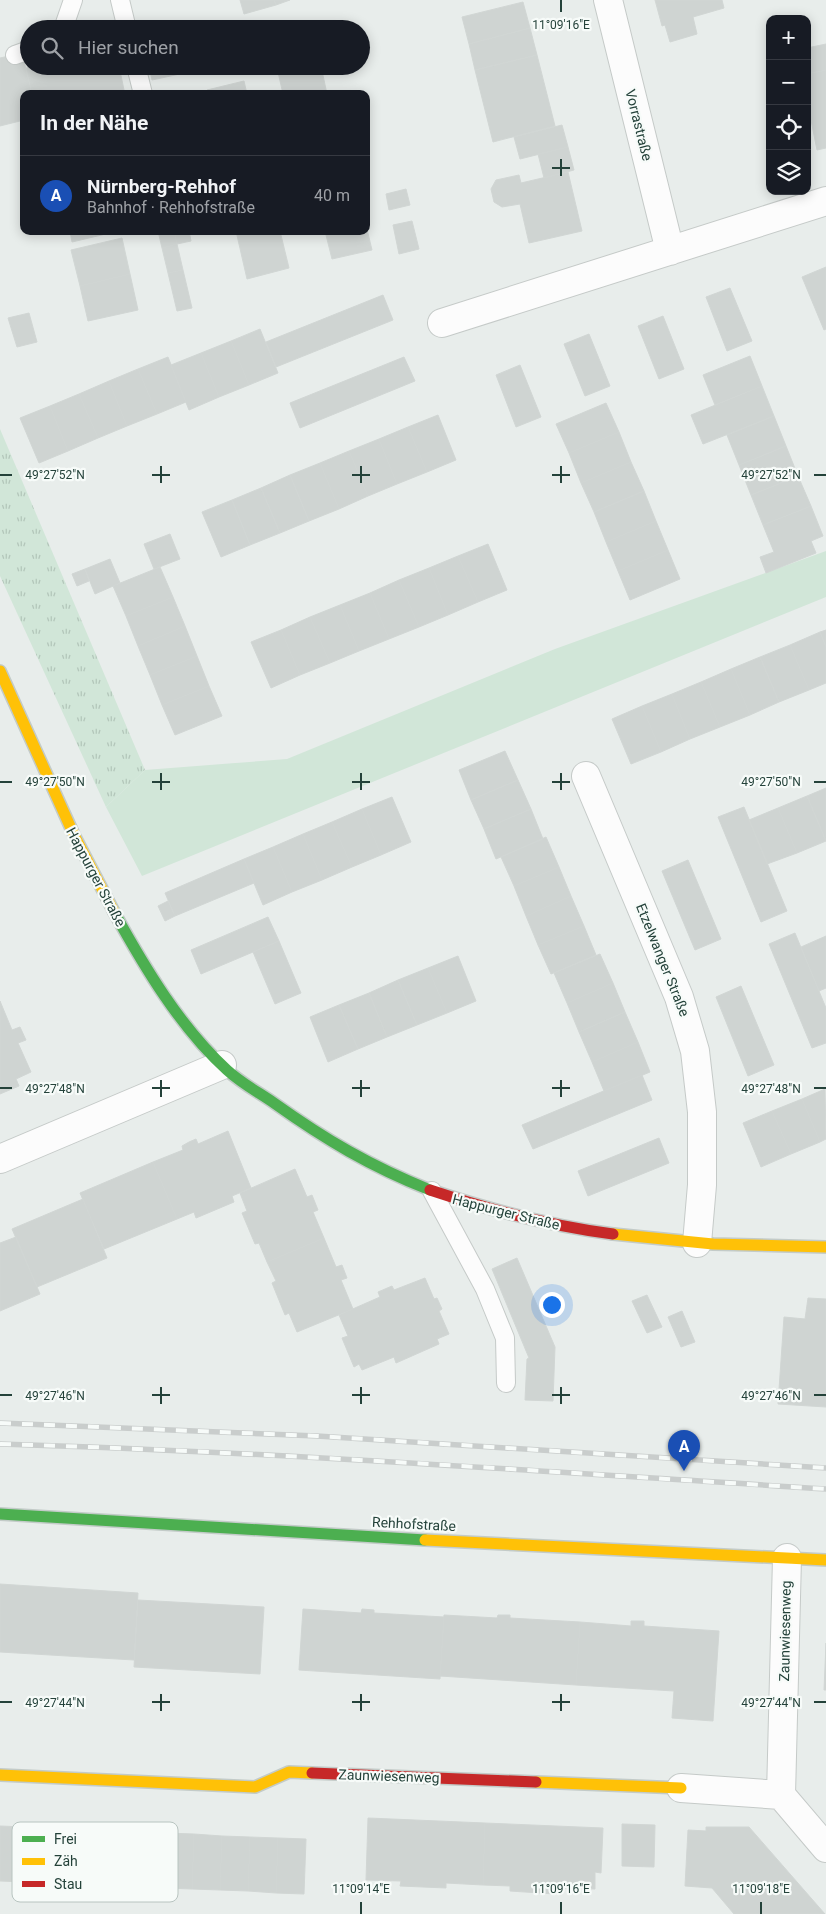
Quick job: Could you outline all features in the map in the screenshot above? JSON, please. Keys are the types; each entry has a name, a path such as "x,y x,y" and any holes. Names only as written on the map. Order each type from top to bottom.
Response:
{"street":[{"name":"Vorrastraße","path":"608,0 670,250"},
{"path":"442,323 826,201"},
{"name":"Happurger Straße","path":"0,671 34,744 72,834 96,882 155,981 222,1065 306,1127 377,1168 432,1191 555,1225 697,1243 746,1247 826,1247"},
{"name":"Etzelwanger Straße","path":"586,776 679,997 695,1051 702,1112 702,1185 697,1243"},
{"path":"0,1159 222,1065"},
{"name":"Rehhofstraße","path":"0,1514 450,1541 826,1560"},
{"name":"Zaunwiesenweg","path":"0,1775 255,1787 289,1772 681,1788 781,1795 787,1558"},
{"path":"781,1795 825,1844"}],"lane":[{"path":"65,20 73,0"},
{"path":"120,0 125,20"},
{"path":"138,75 142,90"},
{"path":"432,1191 485,1289 505,1338 506,1383"}],"green space":[{"path":"0,429 145,770 106,807 0,576"},
{"path":"826,551 826,597 142,876 106,807 145,770 287,759 555,649"}],"building":[{"path":"240,0 274,0 276,5 244,14"},
{"path":"274,0 290,0 276,5"},
{"path":"655,0 722,0 724,8 693,17 697,34 670,42 665,25 662,26"},
{"path":"523,2 530,28 469,44 462,17"},
{"path":"530,28 537,55 475,70 469,44"},
{"path":"826,44 826,70 811,73 811,47"},
{"path":"20,53 20,75 27,75 31,90 20,90 20,121 0,126 0,58"},
{"path":"537,55 555,126 493,142 475,70"},
{"path":"826,70 826,148 817,150 811,120 811,73"},
{"path":"28,75 121,75 124,90 31,90"},
{"path":"151,75 175,75 152,80"},
{"path":"279,75 323,75 326,90 282,90"},
{"path":"244,81 246,90 207,90"},
{"path":"562,125 568,147 520,159 514,137"},
{"path":"568,147 574,170 544,178 538,154"},
{"path":"568,172 582,231 529,243 520,204 502,207 494,202 491,189 496,180 519,175 521,183"},
{"path":"406,189 410,205 389,210 386,194"},
{"path":"412,221 419,249 399,254 393,225"},
{"path":"71,235 102,235 72,242"},
{"path":"159,235 175,235 177,244 162,248"},
{"path":"175,235 190,235 191,241 177,244"},
{"path":"237,235 281,235 289,268 247,279"},
{"path":"326,235 368,235 372,250 332,259"},
{"path":"122,238 130,274 80,286 71,250"},
{"path":"177,244 183,270 168,273 162,248"},
{"path":"826,267 826,329 824,330 802,277"},
{"path":"183,270 192,308 177,311 168,273"},
{"path":"130,274 138,310 88,321 80,286"},
{"path":"730,288 752,341 727,351 706,297"},
{"path":"383,295 393,320 276,367 266,342"},
{"path":"29,313 37,342 17,347 8,318"},
{"path":"663,316 684,369 659,379 638,326"},
{"path":"260,329 278,373 249,385 231,341"},
{"path":"589,334 610,386 585,396 564,344"},
{"path":"231,341 249,385 219,397 201,353"},
{"path":"201,353 219,397 189,410 171,365"},
{"path":"750,356 762,386 715,405 703,375"},
{"path":"168,357 186,402 157,414 138,369"},
{"path":"404,357 415,381 300,428 290,403"},
{"path":"520,365 541,417 516,427 496,375"},
{"path":"138,369 157,414 127,426 109,381"},
{"path":"109,381 127,426 98,438 79,394"},
{"path":"762,386 774,416 703,444 691,415"},
{"path":"79,394 98,438 68,451 50,406"},
{"path":"606,403 619,432 569,453 556,424"},
{"path":"50,406 68,451 39,463 20,418"},
{"path":"438,415 456,460 427,472 408,427"},
{"path":"774,416 786,446 739,465 727,435"},
{"path":"408,427 427,472 397,484 379,439"},
{"path":"619,432 631,462 581,483 569,453"},
{"path":"379,439 397,484 368,496 349,451"},
{"path":"786,446 798,476 751,495 739,465"},
{"path":"349,451 368,496 339,509 320,463"},
{"path":"631,462 644,491 594,512 581,483"},
{"path":"320,463 339,509 309,521 290,475"},
{"path":"290,475 309,521 280,533 261,488"},
{"path":"798,476 811,506 763,525 751,495"},
{"path":"261,488 280,533 250,545 232,500"},
{"path":"644,491 656,521 606,542 594,512"},
{"path":"232,500 250,545 221,557 202,512"},
{"path":"811,506 823,536 811,541 816,553 766,573 760,557 774,552 763,525"},
{"path":"656,521 668,550 618,571 606,542"},
{"path":"170,534 180,559 154,569 144,544"},
{"path":"488,544 507,590 478,602 458,556"},
{"path":"668,550 680,579 630,600 618,571"},
{"path":"458,556 478,602 448,615 429,568"},
{"path":"110,559 120,583 95,594 85,569"},
{"path":"160,567 173,597 126,616 113,586"},
{"path":"429,568 448,615 419,627 399,580"},
{"path":"85,569 89,581 77,586 72,574"},
{"path":"399,580 419,627 389,639 370,593"},
{"path":"370,593 389,639 359,651 340,605"},
{"path":"173,597 185,626 138,646 126,616"},
{"path":"340,605 359,651 330,663 310,617"},
{"path":"310,617 330,663 300,675 281,630"},
{"path":"185,626 197,656 150,675 138,646"},
{"path":"281,630 300,675 271,688 251,642"},
{"path":"826,630 826,647 820,632"},
{"path":"820,632 826,647 826,683 809,690 790,645"},
{"path":"790,645 809,690 779,702 760,657"},
{"path":"197,656 209,686 162,705 150,675"},
{"path":"760,657 779,702 750,715 731,669"},
{"path":"731,669 750,715 720,727 701,682"},
{"path":"701,682 720,727 690,739 672,694"},
{"path":"209,686 222,716 175,735 162,705"},
{"path":"672,694 690,739 661,752 642,706"},
{"path":"642,706 661,752 631,764 612,719"},
{"path":"505,751 518,780 471,800 459,770"},
{"path":"518,780 531,809 484,829 471,800"},
{"path":"826,788 826,841 807,796"},
{"path":"807,796 826,841 797,853 778,808"},
{"path":"392,797 411,842 381,855 362,809"},
{"path":"744,807 787,911 761,922 718,817"},
{"path":"778,808 797,853 767,864 749,820"},
{"path":"362,809 381,855 352,867 332,822"},
{"path":"531,809 543,839 496,859 484,829"},
{"path":"332,822 352,867 322,880 303,834"},
{"path":"303,834 322,880 292,892 273,847"},
{"path":"546,837 559,867 514,886 501,857"},
{"path":"273,847 292,892 263,905 244,859"},
{"path":"244,859 254,883 175,916 165,893"},
{"path":"688,860 721,939 695,950 662,871"},
{"path":"559,867 571,896 526,916 514,886"},
{"path":"571,896 584,926 538,945 526,916"},
{"path":"168,901 175,916 165,921 158,906"},
{"path":"268,917 279,941 201,974 191,950"},
{"path":"584,926 596,955 551,974 538,945"},
{"path":"795,933 826,1008 826,1043 812,1048 769,944"},
{"path":"826,936 826,988 819,991 801,947"},
{"path":"279,941 301,993 275,1004 253,952"},
{"path":"600,954 613,983 567,1003 554,973"},
{"path":"458,956 476,1001 447,1013 428,968"},
{"path":"428,968 447,1013 417,1025 398,980"},
{"path":"398,980 417,1025 387,1037 369,993"},
{"path":"613,983 625,1012 579,1032 567,1003"},
{"path":"741,986 774,1065 748,1076 716,997"},
{"path":"369,993 387,1037 358,1049 339,1005"},
{"path":"0,1001 12,1030 20,1027 26,1040 18,1043 31,1072 16,1079 19,1086 0,1094"},
{"path":"339,1005 358,1049 328,1062 310,1017"},
{"path":"625,1012 638,1042 592,1062 579,1032"},
{"path":"638,1042 650,1072 604,1091 592,1062"},
{"path":"642,1075 652,1100 533,1149 522,1125"},
{"path":"825,1089 826,1139 820,1142 802,1099"},
{"path":"802,1099 820,1142 791,1154 772,1111"},
{"path":"772,1111 791,1154 761,1167 743,1123"},
{"path":"228,1131 251,1188 232,1196 234,1202 196,1218 194,1212 177,1219 153,1162 183,1150 182,1146 196,1139 198,1144"},
{"path":"659,1138 669,1163 588,1196 578,1171"},
{"path":"153,1162 177,1219 104,1249 80,1193"},
{"path":"295,1169 307,1197 312,1195 318,1210 313,1212 324,1238 267,1262 259,1243 255,1244 242,1213 247,1211 240,1193"},
{"path":"83,1199 107,1258 37,1287 12,1229"},
{"path":"16,1237 40,1294 0,1311 0,1243"},
{"path":"324,1238 336,1267 342,1265 347,1278 341,1280 353,1309 297,1332 289,1313 285,1315 272,1283 276,1281 267,1262"},
{"path":"517,1258 555,1347 553,1401 525,1400 527,1359 529,1358 492,1269"},
{"path":"425,1278 434,1299 437,1298 442,1309 439,1311 449,1334 437,1339 439,1344 396,1363 394,1357 362,1370 359,1364 354,1367 342,1338 348,1336 339,1315 380,1297 378,1292 392,1286 394,1290"},
{"path":"647,1295 662,1327 647,1333 632,1301"},
{"path":"808,1298 826,1299 826,1407 778,1404 784,1317 805,1319"},
{"path":"682,1311 695,1342 681,1347 668,1317"},
{"path":"0,1584 138,1593 134,1660 0,1652"},
{"path":"138,1600 264,1607 260,1674 134,1667"},
{"path":"303,1609 361,1613 362,1609 374,1610 374,1613 444,1617 440,1679 299,1670"},
{"path":"444,1615 497,1618 498,1615 510,1615 510,1618 580,1622 576,1685 440,1676"},
{"path":"631,1621 644,1621 644,1626 719,1631 713,1721 672,1718 674,1691 576,1685 580,1622 631,1626"},
{"path":"826,1643 826,1690 824,1690"},
{"path":"368,1818 485,1823 483,1885 446,1883 446,1888 400,1886 401,1881 366,1880"},
{"path":"485,1823 603,1828 601,1873 595,1872 595,1889 555,1888 555,1894 510,1891 510,1886 483,1885"},
{"path":"622,1824 655,1825 654,1867 622,1866"},
{"path":"0,1826 12,1826 12,1882 0,1881"},
{"path":"706,1827 749,1827 825,1914 734,1914 712,1888 685,1886 688,1830 706,1831"},
{"path":"178,1833 194,1834 192,1889 178,1888"},
{"path":"194,1834 222,1836 220,1890 192,1889"},
{"path":"222,1836 250,1837 248,1891 220,1890"},
{"path":"250,1837 278,1838 276,1893 248,1891"},
{"path":"278,1838 306,1839 304,1894 276,1893"}],"railway":[{"path":"0,1423 317,1436 826,1468"},
{"path":"0,1444 310,1457 826,1489"}],"traffic: fast":[{"path":"114,912 164,996 194,1035 227,1070 330,1140 368,1162 430,1190"},
{"path":"0,1514 425,1540"}],"traffic: slow":[{"path":"0,671 74,835 114,912"},
{"path":"613,1234 713,1244 826,1247"},
{"path":"425,1540 826,1560"},
{"path":"0,1775 255,1787 289,1772 312,1773"},
{"path":"536,1782 681,1788"}],"traffic: jam":[{"path":"430,1190 520,1216 566,1227 613,1234"},
{"path":"312,1773 536,1782"}],"place":[{"name":"Nürnberg-Rehhof","path":"684,1471"}]}
